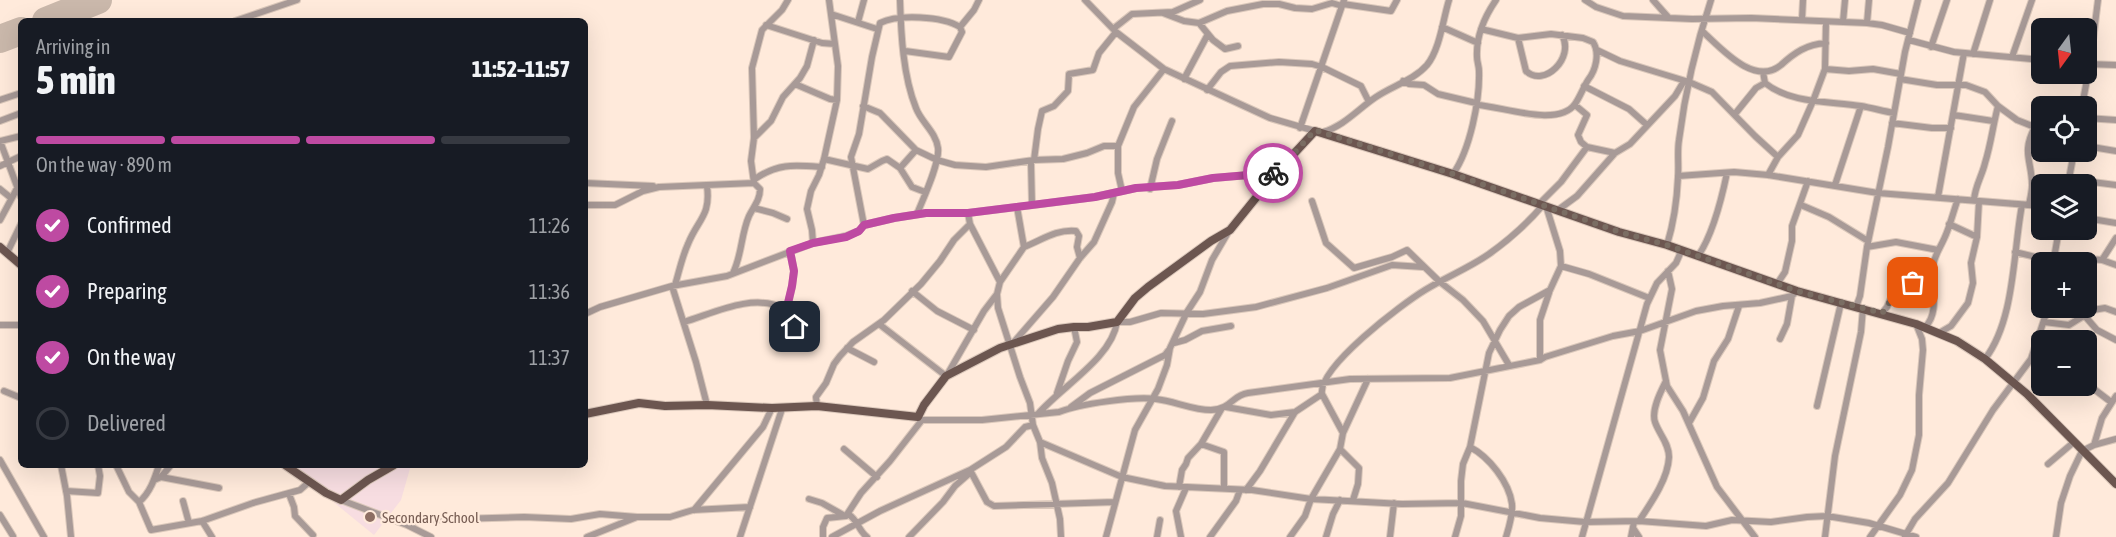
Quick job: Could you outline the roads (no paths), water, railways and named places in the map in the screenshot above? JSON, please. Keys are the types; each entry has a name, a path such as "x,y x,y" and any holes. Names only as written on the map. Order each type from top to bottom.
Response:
{"main road":[{"path":"588,413 639,403 665,406 707,405 782,409 818,406 920,419 924,405 947,376 1000,348 1058,329 1117,322 1148,287 1211,241 1230,231 1276,173 1319,131 1453,174 1620,232 1667,245 1778,284 1795,293 1882,313 1939,333 1966,345 1985,358 2043,409 2116,484"},
{"path":"2,249 18,262"},
{"path":"289,468 342,500 368,480 389,468"}],"street":[{"path":"244,18 297,0"},
{"path":"733,273 738,263 744,231 760,193 754,181 752,161 754,138 752,68 762,30 782,10 788,0"},
{"path":"813,243 807,208 811,191 822,167 837,100 838,73 829,0"},
{"path":"858,22 864,0"},
{"path":"900,0 905,51 903,61 912,99 916,111 937,142 938,150 937,160 917,214"},
{"path":"960,27 979,0"},
{"path":"1085,0 1115,30 1164,69 1270,118 1300,128 1319,131 1335,129 1369,102 1426,66 1442,27 1449,0"},
{"path":"1032,205 1032,161 1042,111 1054,106 1068,91 1069,74 1093,70 1099,53 1115,30 1132,14 1181,10 1200,0"},
{"path":"1163,13 1184,21 1199,23 1227,11 1263,4 1312,9 1332,3 1343,3 1391,11 1397,0"},
{"path":"1453,174 1461,163 1467,147 1477,104 1479,70 1477,55 1481,29 1496,0"},
{"path":"1585,0 1596,7 1623,16 1751,18 1882,24 1931,47 1964,53 2031,59"},
{"path":"1653,0 1668,17"},
{"path":"1667,245 1674,223 1678,142 1686,81 1711,0"},
{"path":"1802,20 1803,0"},
{"path":"1843,22 1845,0"},
{"path":"1866,23 1869,0"},
{"path":"1825,537 1843,412 1861,332 1861,289 1868,244 1918,0"},
{"path":"1931,47 1947,0"},
{"path":"1973,54 1990,0"},
{"path":"2012,57 2032,0"},
{"path":"2095,18 2098,0"},
{"path":"1300,128 1343,3"},
{"path":"831,14 877,29"},
{"path":"864,225 851,157 859,134 877,29 882,22 901,19 932,19 960,27"},
{"path":"1768,175 1778,157 1798,135 1825,69 1826,22"},
{"path":"1199,23 1225,50 1238,46"},
{"path":"766,25 835,44"},
{"path":"905,51 949,57 962,32 960,27"},
{"path":"1442,27 1478,43"},
{"path":"1403,81 1409,84 1424,85 1438,93 1477,104 1503,107 1539,116 1559,113 1575,105 1595,68 1597,50 1593,42 1589,39 1551,34 1518,38 1481,29"},
{"path":"1702,31 1746,67 1763,72 1778,67 1798,51 1826,43"},
{"path":"1184,79 1208,34"},
{"path":"1518,38 1526,71 1537,75 1550,73 1564,58 1566,47 1562,35"},
{"path":"754,138 771,121 783,97 807,66 814,40"},
{"path":"1597,50 1620,61 1686,81 1712,92 1778,157"},
{"path":"1938,197 1964,53"},
{"path":"1207,90 1221,72 1230,66 1279,62 1322,67 1361,86 1369,102"},
{"path":"2097,64 2116,65"},
{"path":"1122,191 1118,172 1118,146 1134,107 1164,69"},
{"path":"1825,69 1849,71 1873,69 1937,85 1959,84 1985,92 1998,106 2017,120 2031,126"},
{"path":"1763,72 1765,83"},
{"path":"1558,210 1577,196 1615,153 1630,144 1686,81"},
{"path":"1765,83 1781,92 1813,100 1894,113"},
{"path":"1735,114 1756,88 1765,83"},
{"path":"795,84 837,100"},
{"path":"1584,86 1629,109 1647,125"},
{"path":"0,100 18,94"},
{"path":"1575,105 1587,115 1578,135 1581,142 1587,147 1615,153"},
{"path":"863,106 880,113 916,150 955,165 986,167 1071,158 1104,146 1118,146"},
{"path":"1835,185 1861,106"},
{"path":"1939,333 1951,326 1968,303 1972,283 1971,263 1977,237 1975,188 1987,155 1998,106"},
{"path":"0,120 18,114"},
{"path":"1954,115 1993,121"},
{"path":"2097,119 2116,120"},
{"path":"1150,189 1172,121"},
{"path":"1892,123 1951,128"},
{"path":"1985,358 1998,337 2012,283 2015,252 2025,205 2032,185 2027,155 2031,136"},
{"path":"1,217 18,189 0,141 18,137"},
{"path":"1343,433 1322,394 1322,384 1338,361 1415,297 1472,265 1525,227 1587,147"},
{"path":"2097,148 2116,151"},
{"path":"900,168 916,150"},
{"path":"0,165 18,158"},
{"path":"824,159 868,169 888,159 900,168 912,187 925,192"},
{"path":"588,183 659,187 707,186 754,181 775,168 793,165 822,167"},
{"path":"588,313 600,307 674,286 727,276 813,243 846,237 859,231 864,225 894,218 917,214 968,213 1114,194 1136,188 1150,189 1213,178 1276,173"},
{"path":"1678,176 1726,173 1768,175 1878,193 2031,206"},
{"path":"1698,256 1704,247 1720,202 1726,173"},
{"path":"1778,284 1785,272 1792,241 1792,226 1808,181"},
{"path":"2097,184 2116,185"},
{"path":"707,186 709,201 688,243 674,286 707,405"},
{"path":"588,205 615,205 643,191 659,187"},
{"path":"0,189 11,198"},
{"path":"1009,346 1053,297 1094,242 1114,194"},
{"path":"1925,327 1931,321 1934,291 1933,265 1945,239 1958,199"},
{"path":"1312,201 1326,243 1354,268 1392,257 1407,250 1483,321 1509,365"},
{"path":"1540,360 1540,320 1561,266 1560,251 1543,205"},
{"path":"1801,205 1829,218 1868,244 1896,242 1938,250"},
{"path":"1017,207 1024,247"},
{"path":"754,208 787,219"},
{"path":"968,213 970,224 1000,282"},
{"path":"2097,219 2116,221"},
{"path":"818,406 816,397 826,383 834,364 847,348 879,324 921,284 954,240 970,224"},
{"path":"1949,224 1977,237"},
{"path":"2,249 18,228"},
{"path":"1035,414 1009,346 997,304 1000,282 1024,247 1047,238 1054,232 1076,231 1079,236 1077,247 1080,258"},
{"path":"1106,537 1135,430 1153,398 1167,365 1172,345 1187,312 1200,292 1212,260 1230,231"},
{"path":"2102,260 2116,238"},
{"path":"1582,537 1649,298 1659,279 1678,259 1680,254 1678,249"},
{"path":"790,251 794,271 788,303 795,327"},
{"path":"2015,252 2031,256"},
{"path":"2097,260 2116,265"},
{"path":"1061,537 1052,483 1033,425 1035,414 1099,357 1116,332 1117,322 1130,322 1161,313 1210,313 1256,308 1327,288 1392,264 1423,267"},
{"path":"1561,266 1589,274 1649,298"},
{"path":"1668,271 1672,289 1660,354 1669,392 1689,423 1712,479 1755,537"},
{"path":"1882,313 1887,308 1897,284 1932,284"},
{"path":"1455,537 1462,503 1461,481 1464,460 1470,447 1485,370 1495,339 1505,320 1514,311 1550,290"},
{"path":"912,291 937,311 974,330"},
{"path":"1179,487 1182,470 1188,458 1201,444 1224,408 1243,393 1350,379 1450,378 1540,360 1613,336 1640,332 1696,311 1760,303 1795,293"},
{"path":"1780,339 1787,324 1795,293"},
{"path":"879,324 947,376 984,311 997,294"},
{"path":"684,322 748,303 771,302 783,308 788,303"},
{"path":"1816,406 1841,303"},
{"path":"1689,423 1703,398 1714,361 1728,339 1739,306 1743,304"},
{"path":"2097,309 2116,312"},
{"path":"2042,330 2045,318"},
{"path":"2044,322 2069,325 2080,318"},
{"path":"2087,318 2097,330 2116,340"},
{"path":"1870,537 1909,479 1917,451 1923,350 1922,339 1916,324"},
{"path":"0,325 18,325"},
{"path":"1070,408 1089,393 1165,355 1172,345 1202,331 1231,326"},
{"path":"1057,393 1077,342 1074,327"},
{"path":"847,348 874,362"},
{"path":"1905,536 1915,519 1948,483 1993,410 2031,362"},
{"path":"1290,537 1305,516 1311,499 1340,449 1343,433 1368,379"},
{"path":"1631,537 1635,524 1654,497 1668,462 1667,448 1655,419 1656,408 1666,381"},
{"path":"2094,445 2098,427 2113,399 2097,390"},
{"path":"4,391 18,397"},
{"path":"1209,537 1243,490 1260,471 1295,412 1322,394"},
{"path":"823,537 823,527 827,518 847,515 861,493 877,477 920,419 982,420 1059,412 1070,408 1127,399 1153,398 1197,408 1224,408 1271,415 1295,412"},
{"path":"693,510 763,427 772,408"},
{"path":"741,537 782,409"},
{"path":"909,537 943,502 954,486 971,471 1006,447 1025,427 1033,425"},
{"path":"2056,537 2061,504 2070,476 2082,451 2116,439"},
{"path":"1040,442 1122,477 1149,484 1186,488 1224,488 1311,499 1394,503 1462,503 1512,513 1585,522 1695,526 1741,520 1771,522 1827,516 1878,526 1905,536 1916,537"},
{"path":"2048,464 2074,442"},
{"path":"1201,444 1224,452 1224,488"},
{"path":"1470,447 1482,454 1494,467 1510,495 1512,513 1506,537"},
{"path":"844,449 877,477"},
{"path":"1340,449 1359,468 1360,473 1353,500"},
{"path":"0,460 44,537"},
{"path":"62,468 71,537"},
{"path":"66,491 98,493 99,468"},
{"path":"117,468 129,492 139,502 151,530 202,521 300,490 309,482"},
{"path":"139,502 154,480 158,468"},
{"path":"154,480 161,477 168,468"},
{"path":"971,471 991,505 1115,502"},
{"path":"832,537 858,525 861,520 971,471"},
{"path":"161,477 219,488"},
{"path":"1181,537 1176,511 1177,504 1186,488"},
{"path":"289,494 295,516 313,535"},
{"path":"809,499 855,519 867,537"},
{"path":"342,500 408,525 431,537"},
{"path":"1326,537 1340,500"},
{"path":"183,501 189,523"},
{"path":"1390,537 1394,503"},
{"path":"408,525 421,520 524,517 571,519 600,514 637,518 675,516 693,510 750,507"},
{"path":"0,515 13,536"},
{"path":"587,537 637,518"},
{"path":"1157,537 1160,520"},
{"path":"202,521 212,537"},
{"path":"1635,524 1639,537"}],"place":[{"name":"Secondary School","path":"370,517"}]}
